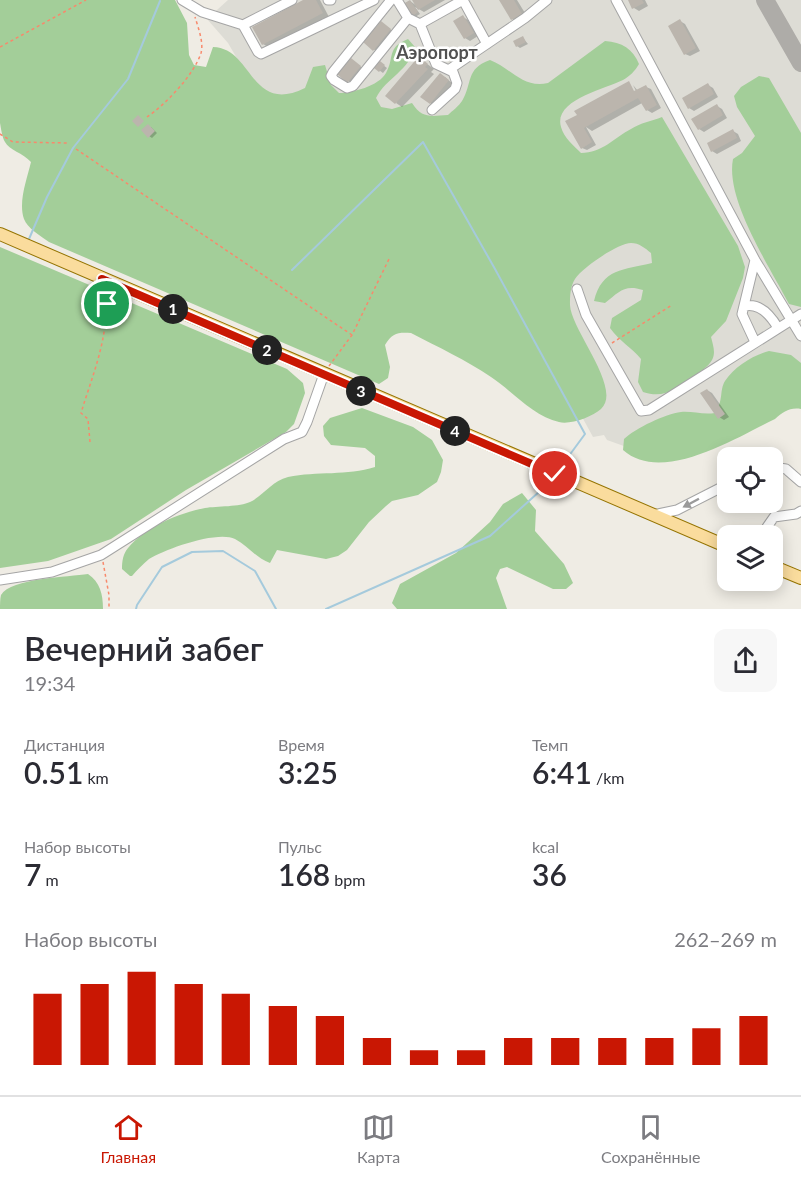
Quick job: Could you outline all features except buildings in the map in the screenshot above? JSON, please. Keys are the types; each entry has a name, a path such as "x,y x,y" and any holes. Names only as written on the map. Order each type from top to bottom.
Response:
{"main road":[{"path":"0,234 717,542"},
{"path":"783,571 801,578"}],"street":[{"path":"182,0 202,12 243,25 258,52 263,53 374,0"},
{"path":"243,25 292,0"},
{"path":"390,0 333,72 331,76 334,80 347,88 353,86 408,18"},
{"path":"397,0 408,18 420,24 436,64 450,69 456,79 455,89 432,110"},
{"path":"420,24 463,0 487,44"},
{"path":"450,69 547,0"},
{"path":"616,0 755,260 801,336"},
{"path":"755,260 745,306 742,310 742,317 755,342"},
{"path":"577,290 586,315 604,348 639,410 644,411 801,314"},
{"path":"745,306 762,309 778,328"},
{"path":"2,580 52,572 101,555 284,440 302,432 324,374"},
{"path":"783,469 801,482"},
{"path":"653,515 677,510 717,490"},
{"path":"768,525 774,517 796,514 801,511"}],"path":[{"path":"0,47 86,0"},
{"path":"147,117 162,107 188,75 201,52 199,29"},
{"path":"0,134 13,142 69,143"},
{"path":"76,149 352,335"},
{"path":"324,374 352,335 389,259"},
{"path":"90,442 88,419 81,413 106,327 107,304 102,279"},
{"path":"604,348 672,305"},
{"path":"101,555 109,595 109,609"}],"shaded area":[{"path":"228,0 801,0 801,394 635,450 607,440 604,435 593,437 424,127 305,175 228,43 207,19"}],"green space":[{"path":"0,0 175,0 187,23 189,55 194,65 206,67 213,47 226,50 237,58 262,87 273,93 287,94 305,88 313,67 325,65 331,85 339,93 365,88 383,78 394,49 408,39 415,47 412,55 376,98 381,107 392,109 412,103 419,112 432,116 448,115 457,107 462,101 473,72 490,60 531,83 548,83 605,41 622,45 630,50 637,59 639,64 636,69 623,80 572,103 561,118 562,131 581,153 602,148 635,127 662,117 738,246 745,267 726,321 711,337 714,352 712,360 701,371 670,392 651,394 643,392 638,382 641,359 610,328 612,318 641,300 643,290 626,289 618,292 605,303 594,301 602,282 608,276 623,269 652,263 651,253 634,243 625,244 601,257 579,274 572,285 570,305 573,316 601,374 606,388 606,400 601,409 592,415 564,423 541,415 499,382 411,333 396,334 385,345 390,367 388,378 379,384 49,242 28,226 24,219 22,205 31,162 7,145 0,123"},
{"path":"759,76 769,78 801,133 801,307 789,304 761,253 742,213 732,175 733,159 742,153 755,136 737,107 734,96 741,87"},
{"path":"0,247 287,369 303,383 305,393 294,424 286,432 186,490 111,539 48,561 0,568"},
{"path":"769,351 791,355 801,363 801,409 787,411 720,446 678,460 658,462 639,459 623,450 624,439 643,426 659,419 681,412 715,413 720,404 725,381 744,362"},
{"path":"362,408 413,427 432,440 443,460 437,482 418,495 392,501 369,522 347,550 338,556 326,559 277,550 270,563 235,539 217,537 192,542 157,555 149,559 132,576 122,569 125,553 135,540 153,527 174,517 205,508 246,504 288,477 354,472 375,467 375,456 365,448 331,445 324,436 323,426 330,418"},
{"path":"522,493 536,510 535,531 564,564 573,583 566,589 553,589 507,567 500,569 496,578 507,609 397,609 392,603 400,584 456,553 490,522 503,504"},
{"path":"88,574 100,589 103,609 0,609 1,595 16,585 41,579"}],"waterway":[{"path":"29,239 47,197 73,148 128,79 160,1"},
{"path":"292,270 423,142 585,434 560,468"},
{"path":"326,609 490,536 550,482"},
{"path":"136,609 162,567 192,552 223,551 255,571 276,609"}],"taxiway":[{"path":"765,0 801,63"}],"district":[{"name":"Аэропорт","path":"437,53"}],"route":[{"path":"107,304 102,279 555,474"}]}
